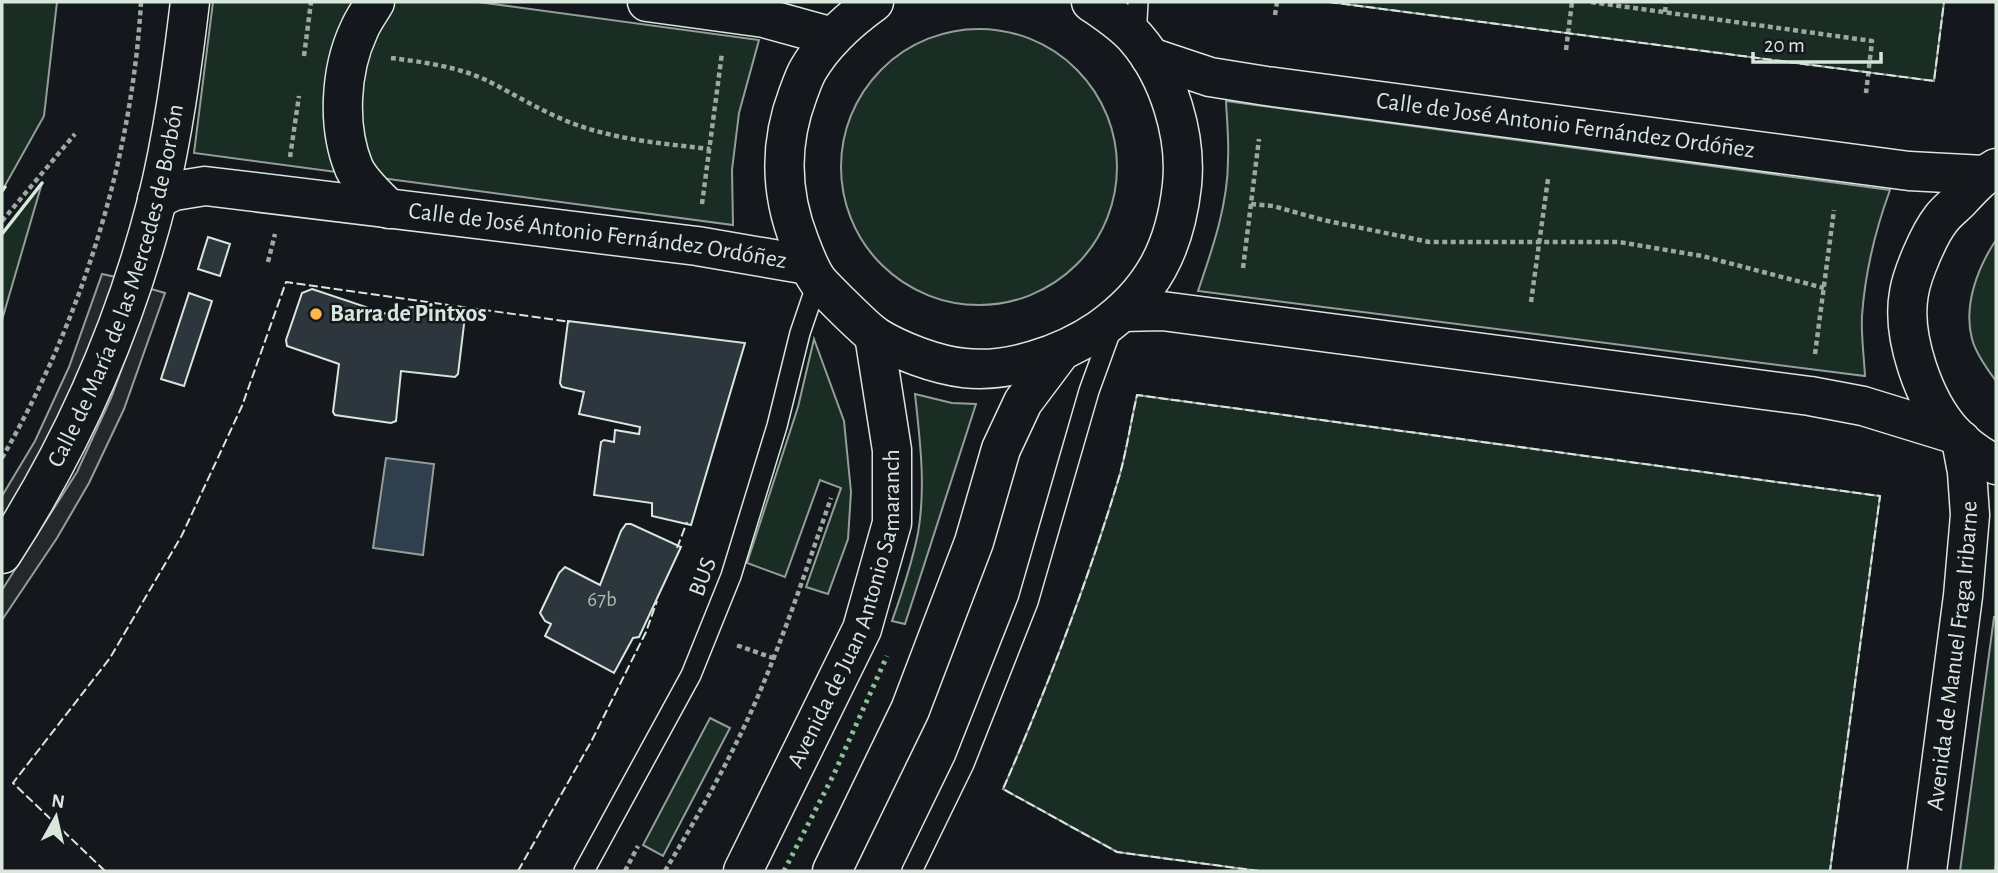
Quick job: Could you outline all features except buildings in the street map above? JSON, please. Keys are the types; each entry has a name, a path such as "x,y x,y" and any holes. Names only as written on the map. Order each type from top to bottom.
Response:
{"street":[{"name":"Calle de María de las Mercedes de Borbón","path":"2,554 31,509 93,386 139,265 157,199 181,80 190,2"},
{"name":"Calle de José Antonio Fernández Ordóñez","path":"375,2 358,32 346,73 343,102 346,139 355,169 388,209"},
{"path":"647,2 764,18 859,11"},
{"path":"859,11 808,70 793,107 783,146 785,187 793,225 813,272 874,335 912,355 964,368 1003,367 1059,354 1083,341 1119,316 1151,280 1169,249 1178,217 1184,162 1174,107 1124,20"},
{"name":"Calle de José Antonio Fernández Ordóñez","path":"1124,20 1210,77 1909,171 1990,172"},
{"path":"1990,172 1940,219 1917,268 1909,294 1908,321 1911,346 1920,374 1936,408 1957,437 1996,465"},
{"name":"Calle de José Antonio Fernández Ordóñez","path":"157,199 174,191 205,186 696,246 813,272"},
{"path":"1119,316 1162,311 1810,396 1875,410 1957,437"},
{"name":"Avenida de Juan Antonio Samaranch","path":"743,871 862,629 892,523 892,450 874,335"},
{"path":"832,871 910,710 974,542 1001,449 1023,402 1059,354"},
{"name":"Avenida de Manuel Fraga Iribarne","path":"1927,871 1963,596 1970,515 1967,472 1957,437"}],"lane":[{"name":"BUS","path":"584,871 691,675 731,576 777,426 813,272"},
{"path":"912,871 964,764 1028,602 1089,391 1119,316"}],"path":[{"path":"2,458 28,412 58,346 100,230 118,163 132,89 142,2"},
{"path":"303,62 312,2"},
{"path":"1275,15 1277,2"},
{"path":"1566,50 1572,2"},
{"path":"1591,2 1872,41 1866,93"},
{"path":"1665,12 1666,2"},
{"path":"305,48 436,65 488,80 534,108 579,126 639,141 710,149"},
{"path":"702,209 722,52"},
{"path":"268,262 284,196 300,89"},
{"path":"2,221 75,134"},
{"path":"1243,268 1259,139"},
{"path":"1531,302 1548,179"},
{"path":"1251,204 1273,206 1323,220 1429,242 1619,242 1702,256 1824,288"},
{"path":"1814,362 1835,209"},
{"path":"665,871 708,799 751,711 786,626 831,498"}],"green space":[{"path":"2,2 57,2 44,116 2,191"},
{"path":"213,2 478,2 759,40 739,113 732,170 733,225 194,153"},
{"path":"1329,2 1944,2 1934,81"},
{"path":"979,29 1006,32 1032,40 1055,53 1076,70 1093,91 1106,114 1114,140 1117,167 1114,194 1106,220 1093,243 1076,264 1055,281 1032,294 1006,302 979,305 952,302 926,294 903,281 882,264 865,243 852,220 844,194 841,167 844,140 852,114 865,91 882,70 903,53 926,40 952,32"},
{"path":"1226,101 1890,190 1875,237 1863,300 1865,376 1198,291 1209,260 1225,194 1228,153"},
{"path":"42,183 2,320 2,234"},
{"path":"1996,240 1996,381 1974,345 1969,313 1978,274"},
{"path":"814,339 844,421 851,492 848,539 828,594 806,587 841,488 820,480 785,577 747,563 798,407"},
{"path":"915,394 952,403 976,404 905,624 892,621 913,555 922,498"},
{"path":"1137,395 1880,496 1830,871 1259,871 1117,852 1003,789 1036,711 1095,554 1120,474"},
{"path":"1994,617 1995,871 1960,871"},
{"path":"710,718 730,728 663,856 643,845"}],"shaded area":[{"path":"102,274 116,277 81,375 47,449 2,522 2,496 35,441 69,367"},
{"path":"151,289 165,293 124,409 89,483 57,538 2,620 2,590 77,472 111,398"}],"water":[{"path":"386,458 434,464 423,555 373,548"}],"hedge":[{"path":"784,871 834,774 887,656"}],"fence":[{"path":"1329,2 1934,81 1944,2"},
{"path":"105,871 13,783 110,658 182,535 242,406 286,282 570,322"},
{"path":"1259,871 1117,852 1003,789 1036,711 1095,554 1120,474 1137,395 1880,496 1830,871"},
{"path":"677,548 687,522"},
{"path":"518,871 592,740 646,632 657,601"}],"wall":[{"path":"2,234 42,183"},
{"path":"2,191 5,187"}],"place":[{"name":"Barra de Pintxos","path":"316,314"}]}
